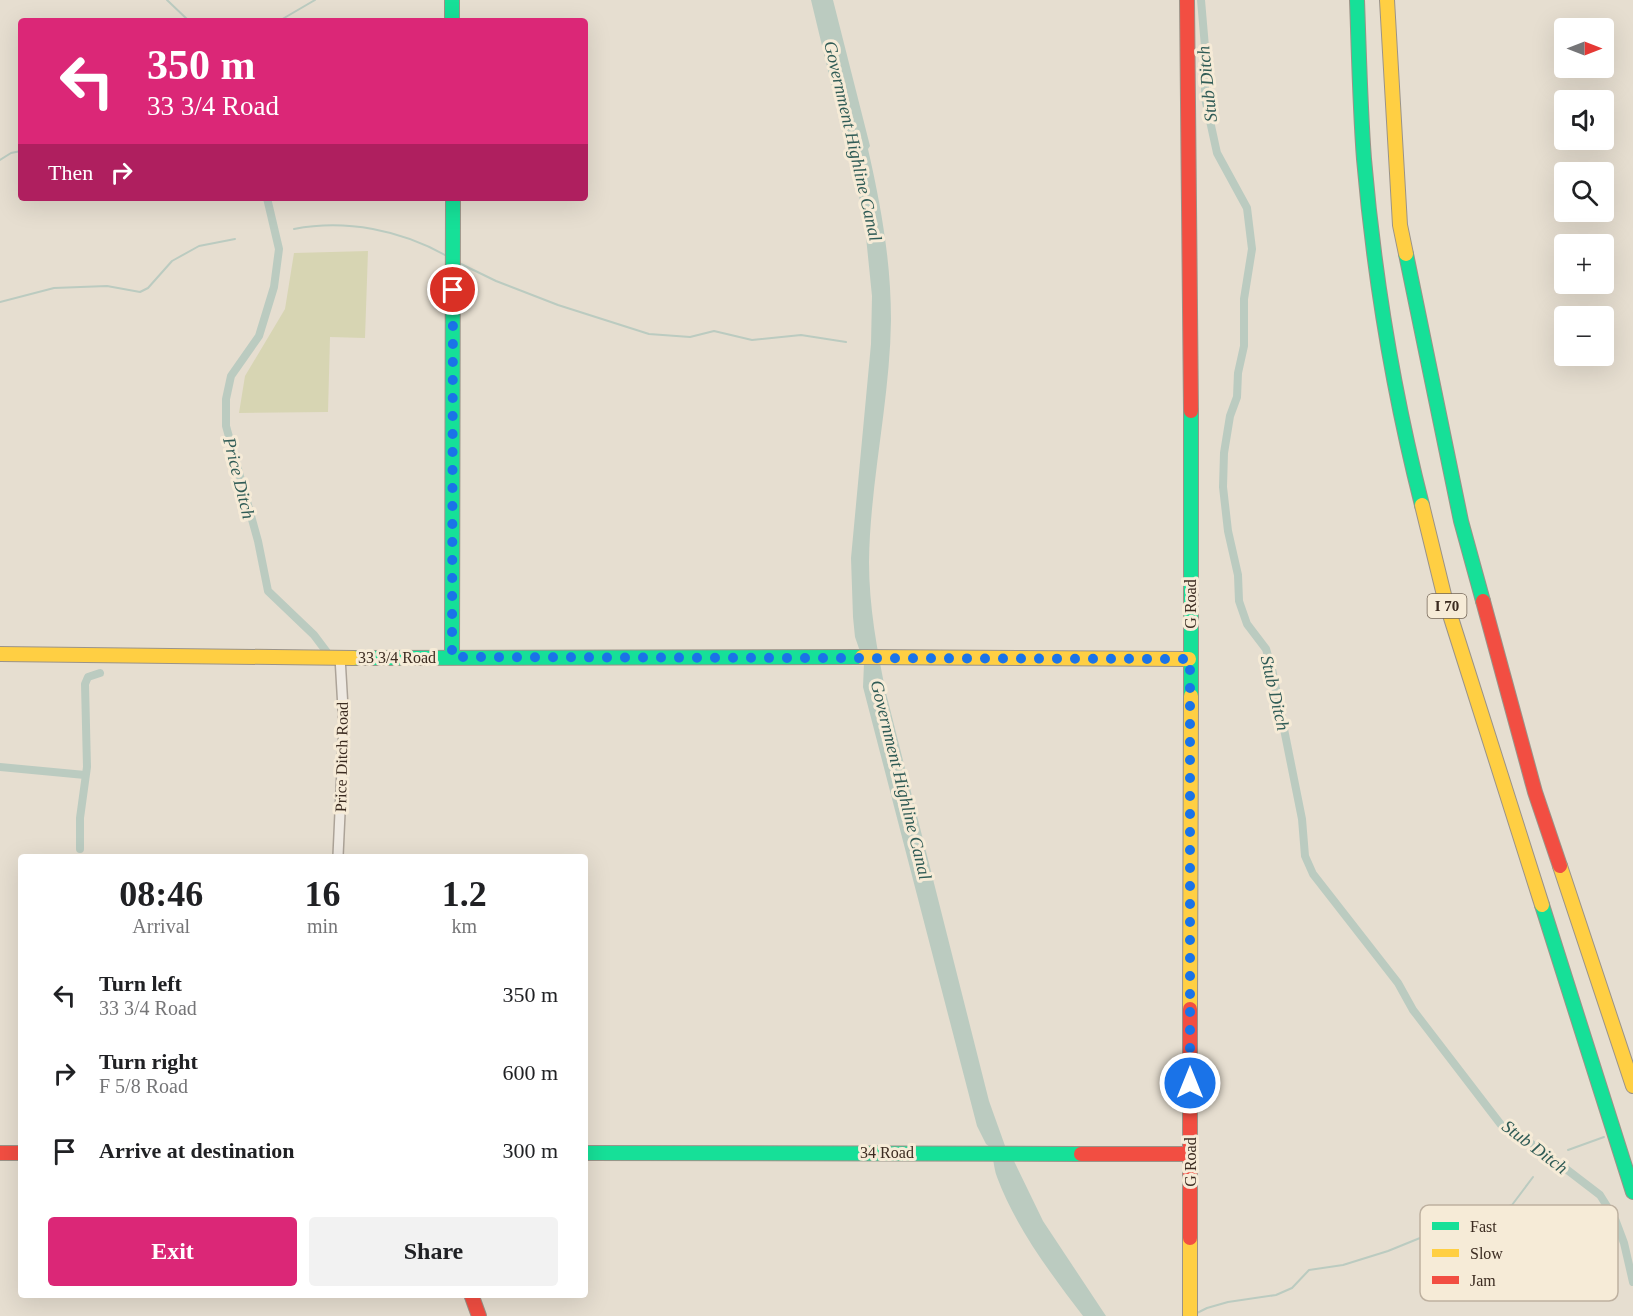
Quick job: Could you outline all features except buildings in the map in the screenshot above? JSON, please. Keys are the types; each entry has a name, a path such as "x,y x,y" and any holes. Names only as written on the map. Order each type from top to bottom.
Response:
{"main road":[{"path":"452,0 452,18"},
{"name":"G Road","path":"1187,0 1191,360 1190,1316"},
{"name":"I 70","path":"1356,0 1364,158 1372,233 1392,368 1411,462 1445,599 1633,1192"},
{"name":"I 70","path":"1387,0 1400,225 1461,521 1535,792 1633,1086"},
{"path":"452,657 453,201"},
{"name":"33 3/4 Road","path":"0,654 1190,659"},
{"path":"0,1153 18,1153"},
{"name":"34 Road","path":"588,1153 1190,1154"},
{"path":"472,1298 478,1316"}],"street":[{"name":"Price Ditch Road","path":"338,854 344,726 340,657"}],"shaded area":[{"path":"368,251 365,338 330,337 328,412 239,413 245,376 285,309 294,253"}],"water":[{"name":"Government Highline Canal","path":"811,0 833,0 870,146 868,149 887,255 891,298 890,350 873,501 869,562 874,628 886,693 989,1101 1009,1157 1013,1159 1043,1221 1106,1316 1083,1316 1047,1267 1024,1232 1005,1196 997,1177 990,1147 986,1144 977,1126 863,687 864,663 855,637 853,617 851,558 871,344 872,296 865,227 853,165 850,162"}],"waterway":[{"name":"Price Ditch","path":"167,0 186,18"},
{"path":"284,18 315,0"},
{"name":"Stub Ditch","path":"1201,0 1205,47 1205,98 1217,153 1247,208 1252,249 1244,299 1244,346 1238,373 1237,397 1230,416 1224,453 1223,487 1228,531 1238,575 1239,601 1247,624 1266,649 1272,669 1302,819 1305,856 1313,874 1398,983 1413,1010 1502,1126 1540,1149 1600,1195 1606,1205"},
{"path":"0,160 18,152"},
{"name":"Price Ditch","path":"268,201 279,249 274,287 259,336 231,376 226,399 226,426 258,541 268,591 314,635 332,659"},
{"path":"294,229 333,225 373,229 411,239 447,256"},
{"path":"0,302 54,288 107,286 140,292 148,288 172,261 199,246 235,239"},
{"path":"457,262 496,281 558,305 649,334 690,337 714,331 752,340 801,335 846,342"},
{"path":"80,849 80,818 87,767 85,684 88,677 100,673"},
{"path":"0,767 85,775"},
{"path":"1568,1150 1604,1137"},
{"path":"1512,1205 1533,1177"},
{"name":"Stub Ditch","path":"1618,1227 1633,1282"},
{"path":"1195,1314 1228,1302 1276,1295 1292,1288 1309,1270 1343,1265 1420,1238"}],"traffic: fast":[{"path":"452,0 452,18"},
{"path":"1357,0 1363,139 1373,246 1402,419 1422,505"},
{"path":"452,657 453,201"},
{"path":"1406,254 1461,521 1483,601"},
{"path":"1191,411 1191,696"},
{"path":"354,658 862,657"},
{"path":"1542,905 1633,1192"},
{"path":"588,1153 1081,1154"}],"traffic: slow":[{"path":"1387,0 1400,225 1406,254"},
{"path":"1422,505 1445,599 1542,905"},
{"path":"0,654 354,658"},
{"path":"862,657 1189,659"},
{"path":"1190,1009 1191,696"},
{"path":"1560,866 1633,1086"},
{"path":"1190,1238 1190,1316"}],"traffic: jam":[{"path":"1187,0 1191,411"},
{"path":"1483,601 1535,792 1560,866"},
{"path":"1190,1009 1190,1238"},
{"path":"0,1153 18,1153"},
{"path":"1081,1154 1190,1154"},
{"path":"472,1298 479,1316"}],"route":[{"path":"453,290 452,657 1190,659 1190,1083"}]}
